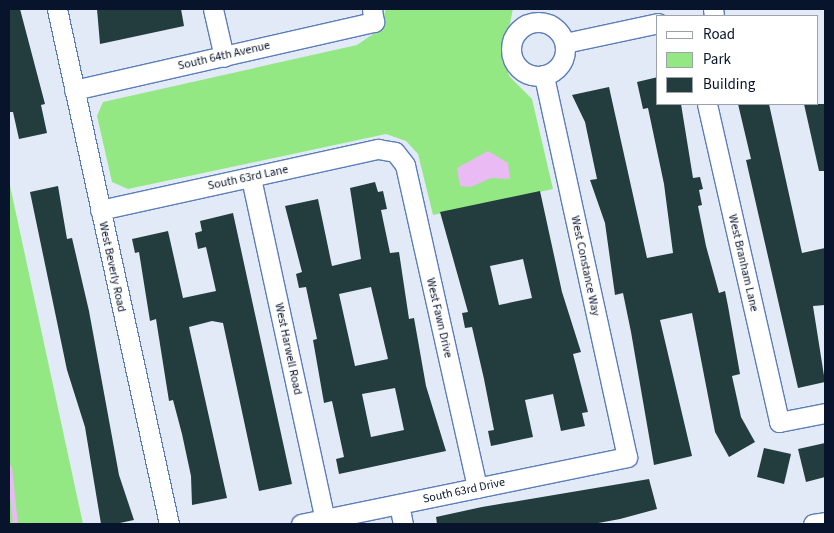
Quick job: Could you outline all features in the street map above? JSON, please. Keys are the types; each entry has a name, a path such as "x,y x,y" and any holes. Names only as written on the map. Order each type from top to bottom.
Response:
{"street":[{"name":"West Beverly Road","path":"57,9 169,524"},
{"path":"213,9 224,57"},
{"name":"South 64th Avenue","path":"74,90 224,57 373,15"},
{"path":"531,15 549,24 565,43 558,67 544,75 522,70 511,50 514,35 531,15"},
{"path":"565,43 656,23"},
{"name":"West Constance Way","path":"544,75 627,457"},
{"name":"West Branham Lane","path":"707,105 778,422 825,413"},
{"name":"South 63rd Lane","path":"100,210 378,149 395,152"},
{"name":"West Fawn Drive","path":"395,152 405,165 476,488"},
{"name":"West Harwell Road","path":"250,178 325,519"},
{"name":"South 63rd Drive","path":"301,524 627,457"},
{"path":"400,504 404,524"},
{"path":"813,524 825,522"}],"green space":[{"path":"386,9 513,9 502,60 510,77 532,99 553,189 433,215 418,154 406,141 386,134 128,189 112,182 97,116 103,102 357,45 379,30"},
{"path":"9,181 83,524 9,524"}],"shaded area":[{"path":"488,151 508,163 510,179 491,178 471,187 460,186 457,168"}],"building":[{"path":"9,9 20,9 45,104 41,105 47,133 19,139 13,112 9,112"},
{"path":"97,9 181,9 184,26 100,44"},
{"path":"656,77 656,105 681,105 693,178 700,177 703,189 699,190 702,205 698,206 706,246 719,293 725,291 740,374 732,376 741,417 755,442 729,457 715,432 692,313 660,320 692,456 654,465 623,293 615,295 605,223 590,180 597,179 585,122 572,95 609,87 647,258 673,253 664,184 648,108 643,109 637,82"},
{"path":"825,104 825,171 819,171 804,105"},
{"path":"738,105 769,105 802,253 825,248 825,305 813,306 825,382 798,388 746,160 751,159"},
{"path":"375,182 378,192 383,191 387,209 381,210 390,253 399,252 409,319 414,318 426,386 446,451 339,474 336,459 344,457 332,401 324,403 313,340 317,339 306,287 299,288 296,274 302,272 285,206 318,199 332,266 361,259 350,188","holes":["371,287 388,359 355,366 339,294","395,388 404,430 371,437 362,394"]},
{"path":"58,186 67,239 72,238 89,311 119,475 134,520 115,524 101,524 85,427 67,370 30,192"},
{"path":"540,191 562,292 581,352 573,354 588,412 582,413 585,426 561,431 553,394 525,400 533,437 491,446 488,431 494,430 484,379 472,327 465,328 462,313 468,312 440,212","holes":["523,259 532,298 499,305 490,266"]},
{"path":"233,213 292,484 259,491 223,323 212,321 189,327 227,498 192,505 191,476 182,434 173,400 169,401 156,319 150,321 139,252 135,253 132,239 168,231 183,298 216,291 206,247 198,249 195,233 202,231 200,221"},
{"path":"825,443 825,477 806,482 798,449"},
{"path":"764,448 791,454 784,484 757,477"},
{"path":"649,479 657,509 620,519 593,524 437,524 436,517 482,507"}],"waterway":[{"path":"9,467 15,524"}]}
